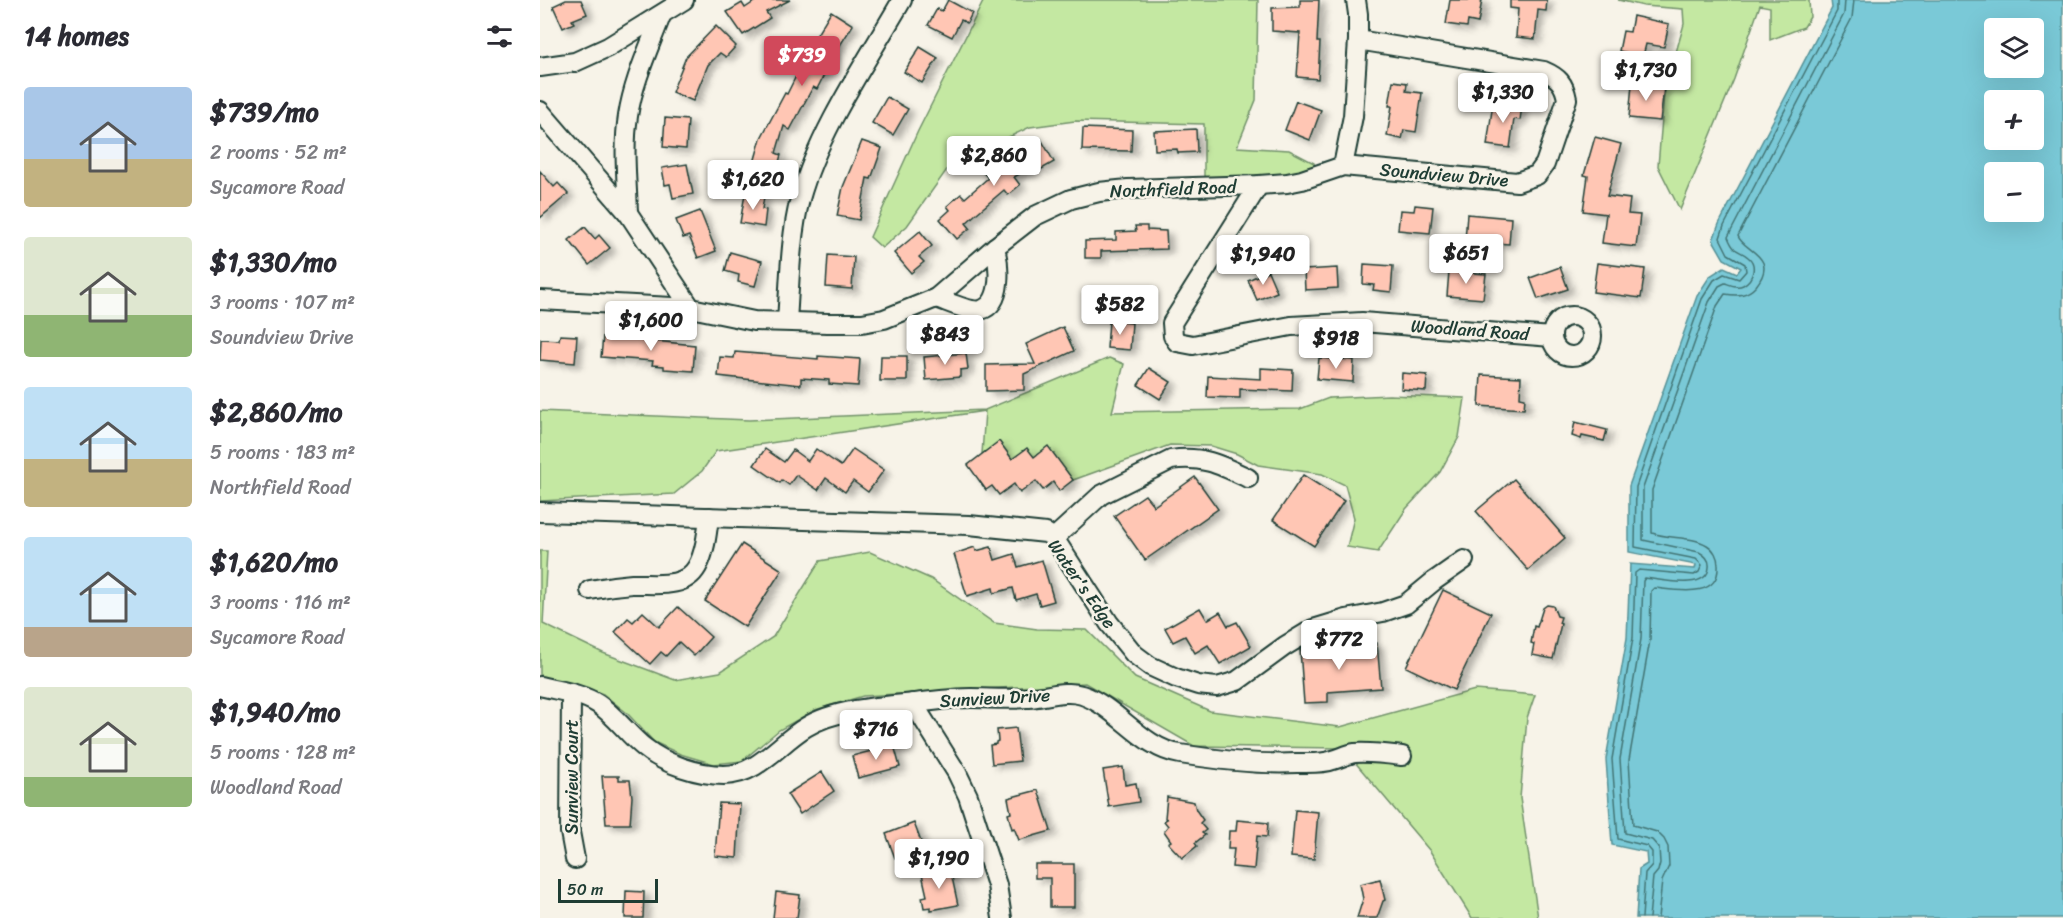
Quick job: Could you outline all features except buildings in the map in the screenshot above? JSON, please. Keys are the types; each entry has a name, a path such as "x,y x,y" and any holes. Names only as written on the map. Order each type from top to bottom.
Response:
{"street":[{"path":"540,67 575,62 608,47 684,0"},
{"path":"787,321 794,230 800,198 809,172 830,125 902,0"},
{"path":"1342,166 1353,116 1358,40 1356,0"},
{"path":"628,213 626,140 628,115 634,87 661,15"},
{"name":"Soundview Drive","path":"1259,185 1302,180 1342,166 1503,181 1524,180 1537,175 1545,164 1567,99 1560,80 1544,71 1358,40"},
{"path":"540,111 628,213 691,308"},
{"name":"Northfield Road","path":"540,300 691,308 754,321 862,323 893,316 936,298 994,247 1035,216 1071,199 1099,192 1128,189 1259,185"},
{"name":"Woodland Road","path":"1259,185 1172,323 1173,336 1181,345 1202,345 1291,327 1362,322 1552,337"},
{"path":"936,298 972,310 981,310 986,307 999,284 998,261 994,247"},
{"path":"1054,538 1101,495 1171,460 1181,458 1212,461 1248,478"},
{"name":"Water's Edge","path":"540,512 969,525 1046,533 1054,538 1109,623 1134,654 1150,666 1176,678 1198,685 1217,687 1237,681 1313,629 1406,604 1464,560"},
{"path":"590,590 635,584 676,583 689,576 697,568 706,540 709,518"},
{"name":"Sunview Drive","path":"540,686 572,693 597,703 646,749 670,763 696,771 724,775 743,771 759,764 807,726 832,716 913,703 968,698 1027,699 1069,693 1081,694 1110,710 1156,746 1177,754 1245,762 1294,763 1333,761 1353,753 1402,756"},
{"name":"Sunview Court","path":"572,693 570,832 575,859"},
{"path":"913,703 957,773 968,796 997,885 1002,918"}],"green space":[{"path":"984,0 1258,0 1256,100 1237,147 1289,150 1314,163 1315,171 1300,176 1204,181 1204,124 1075,121 1030,127 953,161 907,226 882,248 870,237 918,131"},
{"path":"1618,0 1809,0 1810,17 1804,27 1770,40 1770,7 1760,5 1734,79 1680,210 1658,166 1664,95 1684,24 1683,9 1644,6"},
{"path":"1109,358 1124,364 1112,412 1300,409 1329,398 1389,395 1465,398 1459,437 1440,472 1406,509 1378,552 1347,547 1354,518 1345,485 1322,474 1258,465 1237,454 1211,446 1170,445 1073,480 1048,447 1034,457 1012,459 999,442 982,454 985,411 716,451 702,471 674,494 540,501 540,411 749,420 985,410"},
{"path":"540,551 547,551 543,624 603,653 675,680 720,672 773,637 820,561 870,552 931,579 994,623 1037,629 1087,630 1135,678 1210,711 1340,727 1475,690 1535,695 1527,718 1520,798 1538,918 1472,918 1430,851 1343,748 1194,746 1085,683 863,696 815,710 779,730 742,761 714,764 680,754 654,742 627,713 603,694 571,683 540,678"}],"water":[{"path":"1831,0 2063,0 2063,918 1636,918 1639,869 1647,864 1646,852 1612,845 1606,759 1627,638 1630,564 1695,569 1696,565 1629,552 1629,486 1697,296 1710,276 1724,267 1737,273 1741,268 1724,259 1713,240 1719,224 1832,8"}]}
